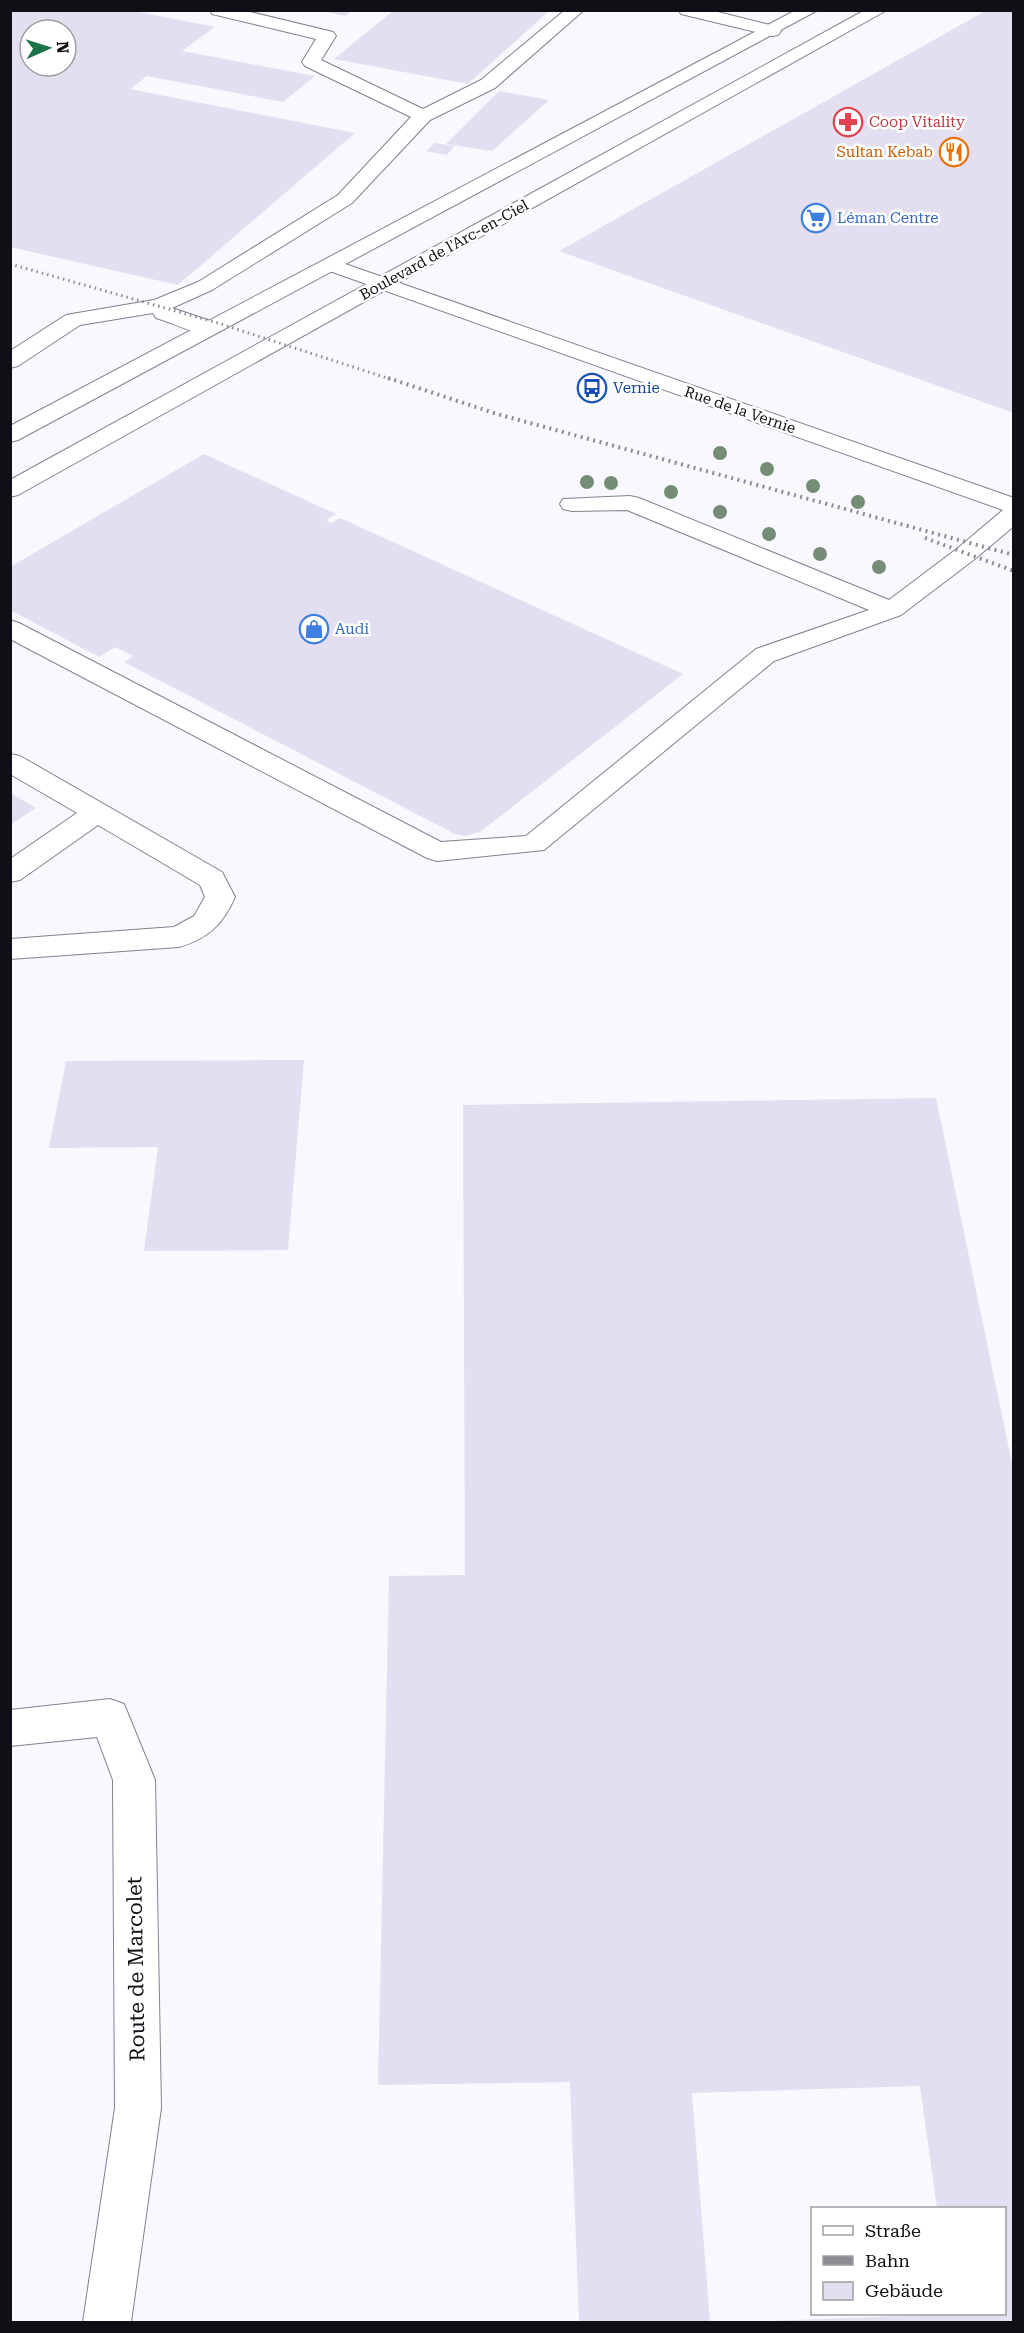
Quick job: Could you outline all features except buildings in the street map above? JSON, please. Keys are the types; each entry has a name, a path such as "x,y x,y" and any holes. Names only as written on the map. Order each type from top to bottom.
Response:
{"main road":[{"path":"218,10 327,36 311,62 423,116"},
{"path":"10,361 74,320 159,306 204,285 345,199 423,116 488,84 576,10"},
{"path":"687,10 772,31"},
{"path":"10,435 810,10"},
{"name":"Boulevard de l'Arc-en-Ciel","path":"10,490 879,10"},
{"name":"Rue de la Vernie","path":"330,265 1014,506"},
{"path":"159,306 164,313 208,328"},
{"path":"572,504 630,503 892,610"},
{"path":"10,628 437,852 534,844 765,655 892,610 967,554 1014,513"},
{"path":"10,762 212,879 220,897 212,917 198,929 179,937 10,949"},
{"path":"10,873 97,812"},
{"name":"Route de Marcolet","path":"10,1728 110,1717 134,1780 138,2108 107,2322"}],"railway":[{"path":"10,264 218,323 393,380"},
{"path":"388,378 497,414 1014,555"},
{"path":"925,538 1014,571"}],"place":[{"name":"Coop Vitality","path":"848,122"},
{"name":"Sultan Kebab","path":"954,152"},
{"name":"Léman Centre","path":"816,218"},
{"name":"Vernie","path":"592,388"},
{"name":"Audi","path":"314,629"}]}
